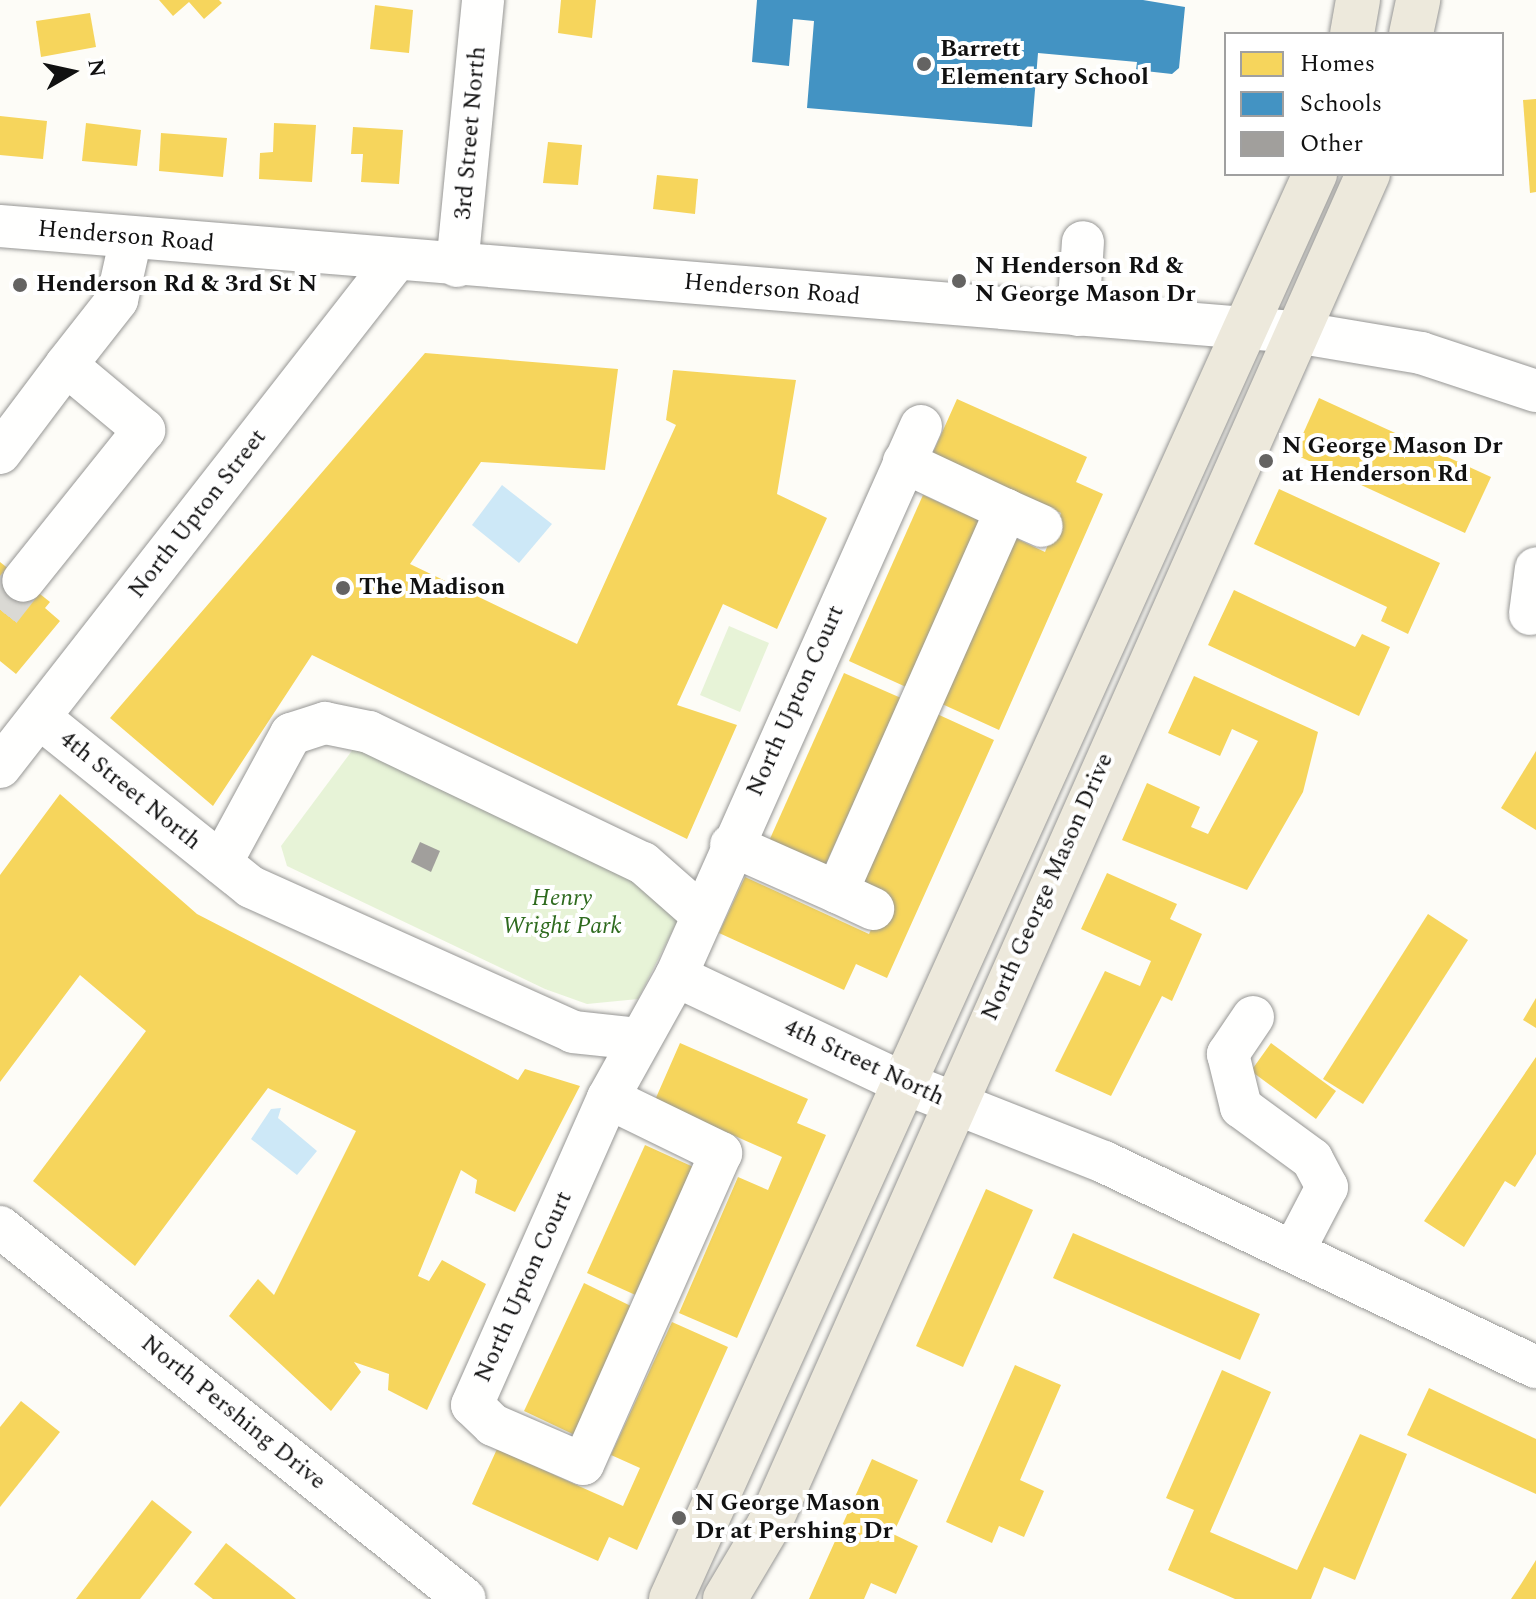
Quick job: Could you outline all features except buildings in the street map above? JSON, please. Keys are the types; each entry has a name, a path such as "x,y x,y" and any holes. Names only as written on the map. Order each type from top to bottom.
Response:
{"main road":[{"path":"1352,32 1358,0"},
{"path":"1411,32 1418,0"},
{"name":"North George Mason Drive","path":"671,1599 1314,176"},
{"name":"North George Mason Drive","path":"725,1599 769,1525 953,1104 1367,176"}],"street":[{"name":"3rd Street North","path":"457,266 483,0"},
{"name":"Henderson Road","path":"0,226 395,261 1296,332 1421,353 1536,391"},
{"path":"0,453 117,300 131,238"},
{"path":"1078,315 1083,242"},
{"name":"North Upton Street","path":"0,767 395,261"},
{"path":"23,581 144,430 66,365"},
{"name":"North Upton Court","path":"676,976 700,913 913,444 1024,518 855,901 731,845"},
{"path":"1530,614 1536,568"},
{"name":"4th Street North","path":"40,718 251,887 573,1032 638,1039"},
{"name":"4th Street North","path":"221,863 291,734 325,723 369,732 643,863 700,913"},
{"path":"638,1039 676,976"},
{"name":"4th Street North","path":"676,976 906,1084 1104,1162 1536,1367"},
{"path":"1253,1017 1228,1054 1241,1107 1312,1159 1327,1187 1293,1252"},
{"name":"North Upton Court","path":"608,1098 721,1153 583,1464 493,1425 472,1405 608,1098 638,1039"},
{"name":"North Pershing Drive","path":"0,1227 465,1599"}],"green space":[{"path":"729,626 769,643 740,712 700,695"},
{"name":"Henry Wright Park","path":"354,748 666,877 683,910 638,999 587,1004 545,989 287,866 281,846"}],"water":[{"path":"502,485 552,524 519,563 472,525"},
{"path":"281,1108 278,1118 317,1151 297,1175 251,1139 271,1109"}],"tunnel":[{"path":"0,610 23,581"}],"place":[{"name":"Barrett Elementary School","path":"924,64"},
{"name":"N Henderson Rd & N George Mason Dr","path":"959,281"},
{"name":"Henderson Rd & 3rd St N","path":"20,285"},
{"name":"N George Mason Dr at Henderson Rd","path":"1266,461"},
{"name":"The Madison","path":"343,588"},
{"name":"N George Mason Dr at Pershing Dr","path":"679,1518"}]}
